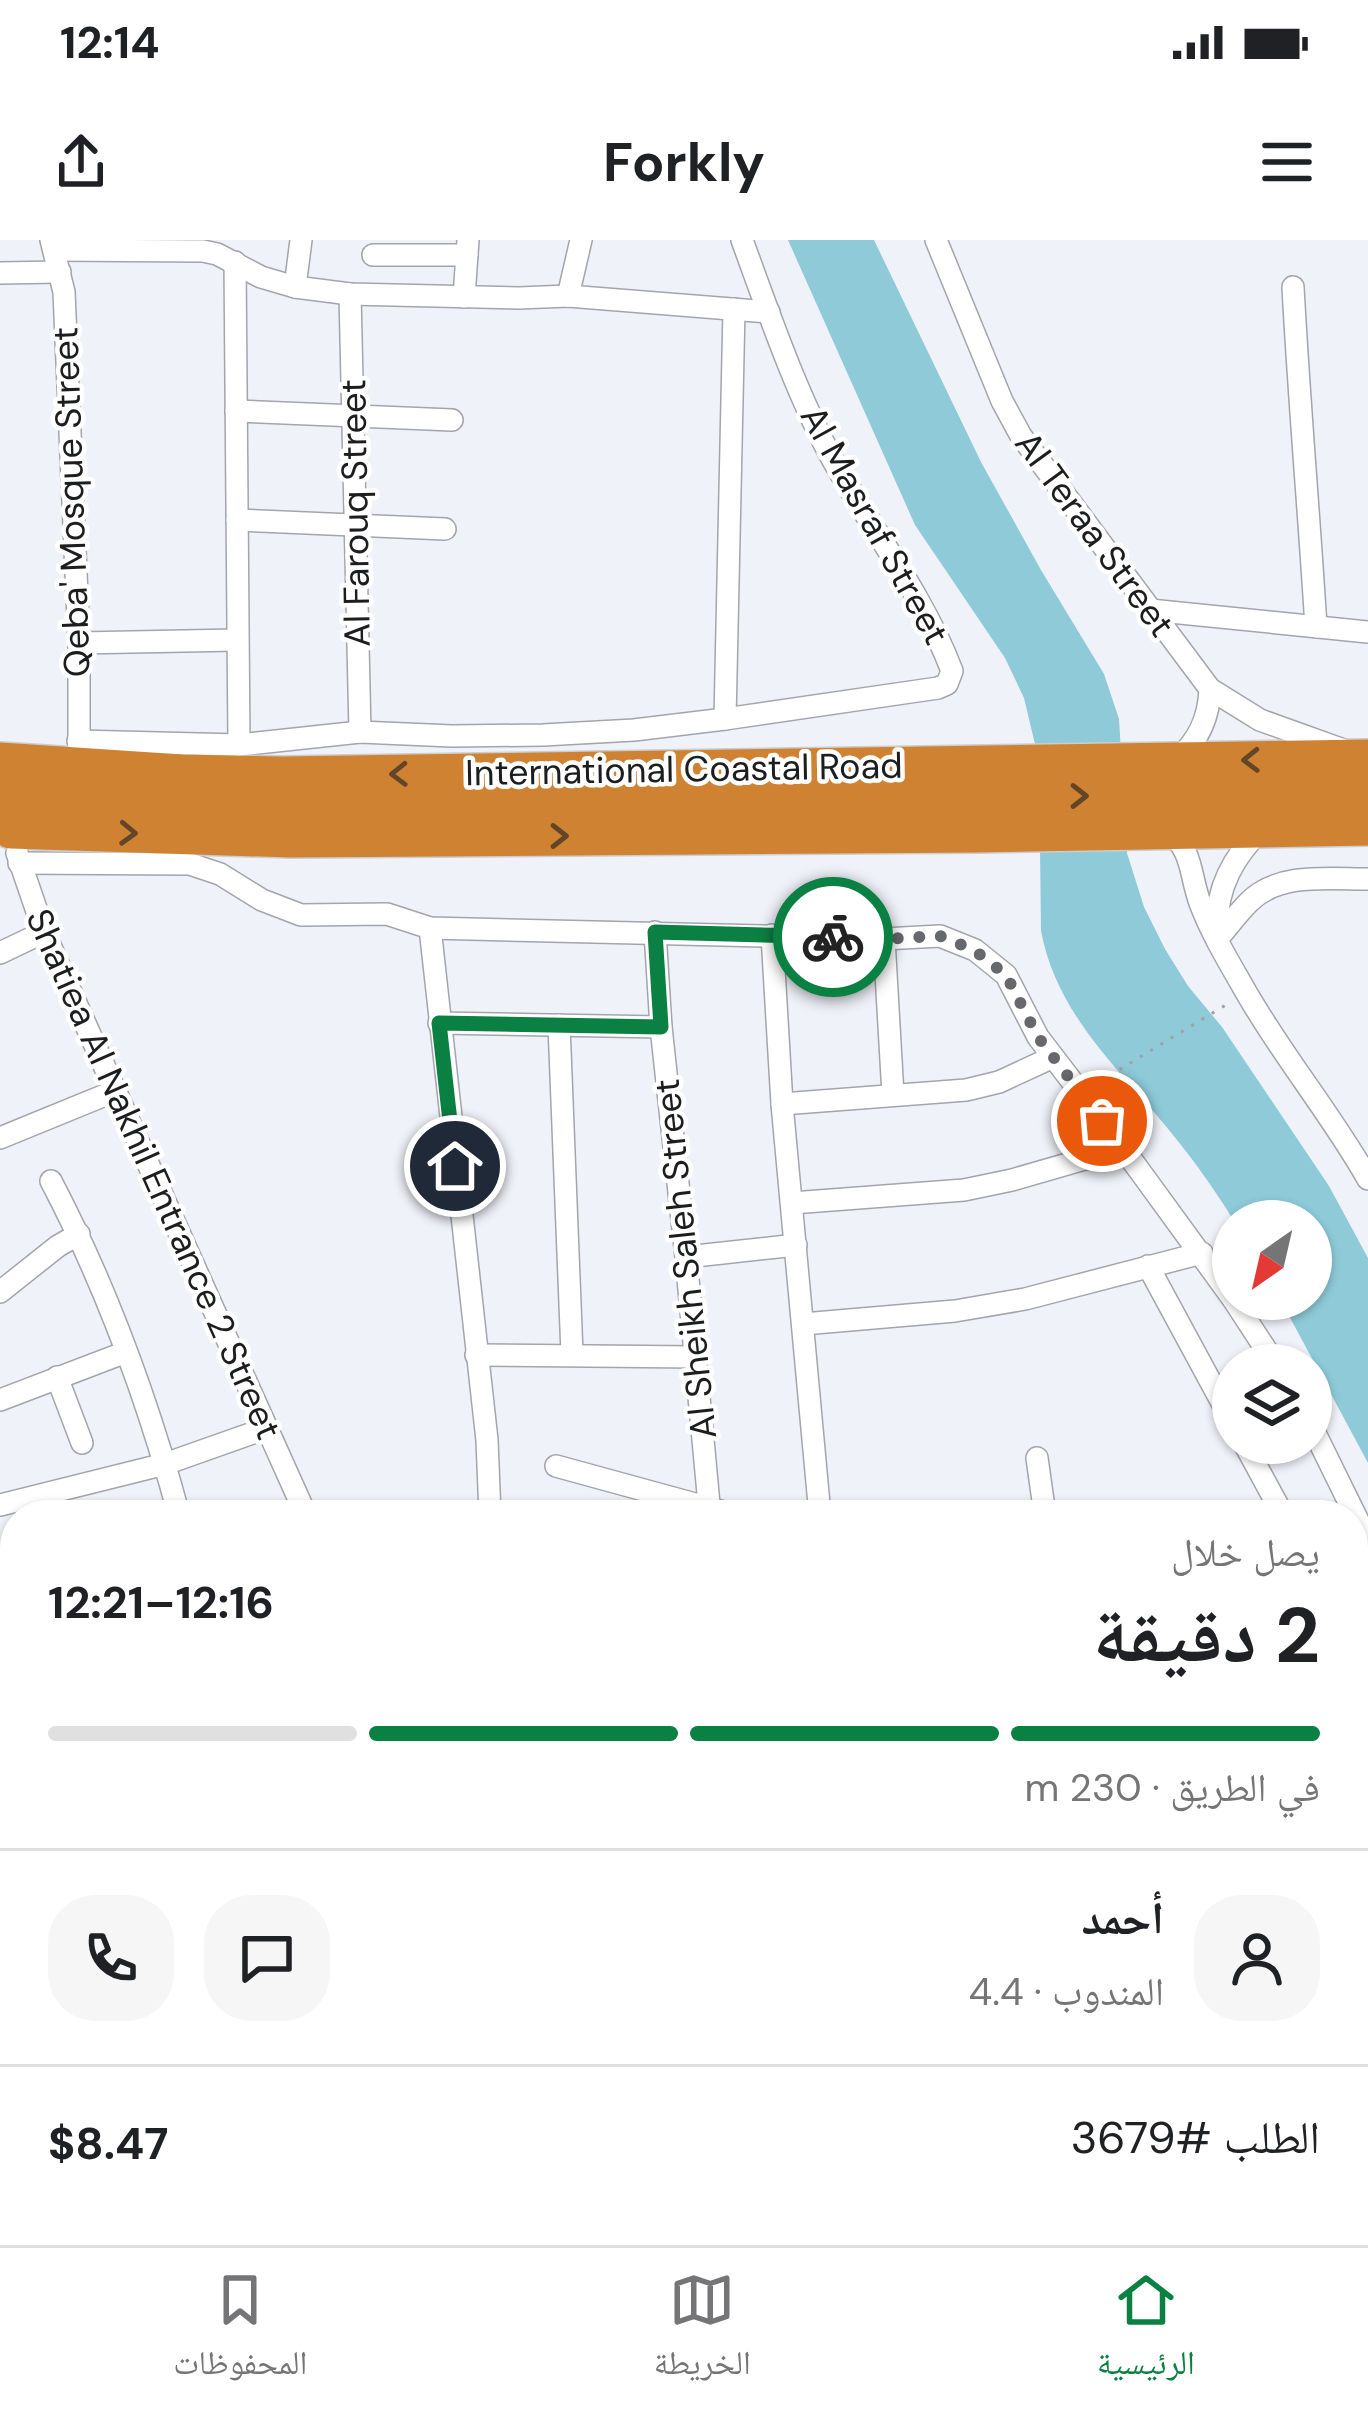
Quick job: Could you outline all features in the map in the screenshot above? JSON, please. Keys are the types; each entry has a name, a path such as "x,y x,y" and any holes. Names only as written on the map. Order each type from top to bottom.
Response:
{"highway":[{"name":"International Coastal Road","path":"5,792 79,754 182,775 1175,795 1263,828 1368,826"},
{"name":"International Coastal Road","path":"5,792 291,838 977,815 1366,770"},
{"path":"5,792 254,804 977,815"}],"street":[{"path":"295,286 302,240"},
{"path":"568,296 580,240"},
{"name":"Al Masraf Street","path":"725,719 938,688 952,671 915,595 831,456 742,240"},
{"name":"Al Teraa Street","path":"936,240 1021,436 1210,689 1260,720 1333,744 1366,770"},
{"path":"0,273 55,254 131,245 203,246 261,277 350,294 568,296 769,312"},
{"path":"373,255 403,248 468,248 464,297"},
{"name":"Qeba' Mosque Street","path":"55,254 64,292 79,643 79,754"},
{"path":"235,262 239,745"},
{"path":"1293,287 1316,627"},
{"name":"Al Farouq Street","path":"350,294 360,732"},
{"path":"79,754 360,732 543,735 725,719 734,309"},
{"path":"236,411 452,419"},
{"path":"236,520 445,529"},
{"path":"1150,610 1368,632"},
{"path":"79,643 237,640"},
{"path":"1210,689 1202,730 1175,795 1200,902 1245,991 1368,1179"},
{"path":"5,792 220,874 262,900 301,915 387,914 430,928 884,939 940,936 974,950 1006,975 1038,1037 1212,1267"},
{"name":"Shatiea Al Nakhil Entrance 2 Street","path":"5,792 44,932 299,1500"},
{"path":"1217,939 1222,887 1238,854 1263,828"},
{"path":"1217,939 1249,902 1275,886 1368,879"},
{"path":"430,928 487,1440 489,1500"},
{"path":"0,953 44,932"},
{"name":"Al Sheikh Saleh Street","path":"655,932 709,1500"},
{"path":"772,935 782,1104 819,1500"},
{"path":"884,939 893,1095"},
{"path":"439,1023 661,1027"},
{"path":"559,1025 572,1354"},
{"path":"782,1104 966,1090 999,1082 1053,1057"},
{"path":"0,1138 115,1090"},
{"path":"792,1203 964,1190 1124,1148"},
{"path":"51,1181 79,1234 126,1352 175,1500"},
{"path":"0,1292 79,1234"},
{"path":"686,1257 796,1245"},
{"path":"803,1324 955,1311 1025,1298 1202,1252"},
{"path":"1148,1266 1212,1384"},
{"path":"0,1400 126,1352"},
{"path":"476,1355 696,1357"},
{"path":"57,1377 82,1443"},
{"path":"20,1500 165,1464 267,1428"},
{"path":"1037,1458 1043,1500"},
{"path":"1255,1464 1275,1500"},
{"path":"1330,1464 1348,1500"},
{"path":"556,1466 670,1500"},
{"path":"52,1492 52,1500"}],"path":[{"path":"1109,1076 1229,1002"}],"water":[{"path":"788,240 874,240 981,462 1104,674 1119,719 1127,853 1144,907 1188,986 1222,1027 1329,1186 1368,1258 1368,1463 1332,1396 1332,1344 1304,1344 1291,1320 1332,1320 1332,1200 1221,1200 1079,1020 1050,963 1041,931 1039,761 1024,698 1005,658 915,525"}],"way so far":[{"path":"833,937 940,936 974,950 1006,975 1038,1037 1102,1121"}],"route":[{"path":"455,1166 439,1023 661,1027 655,932 833,937"}]}
